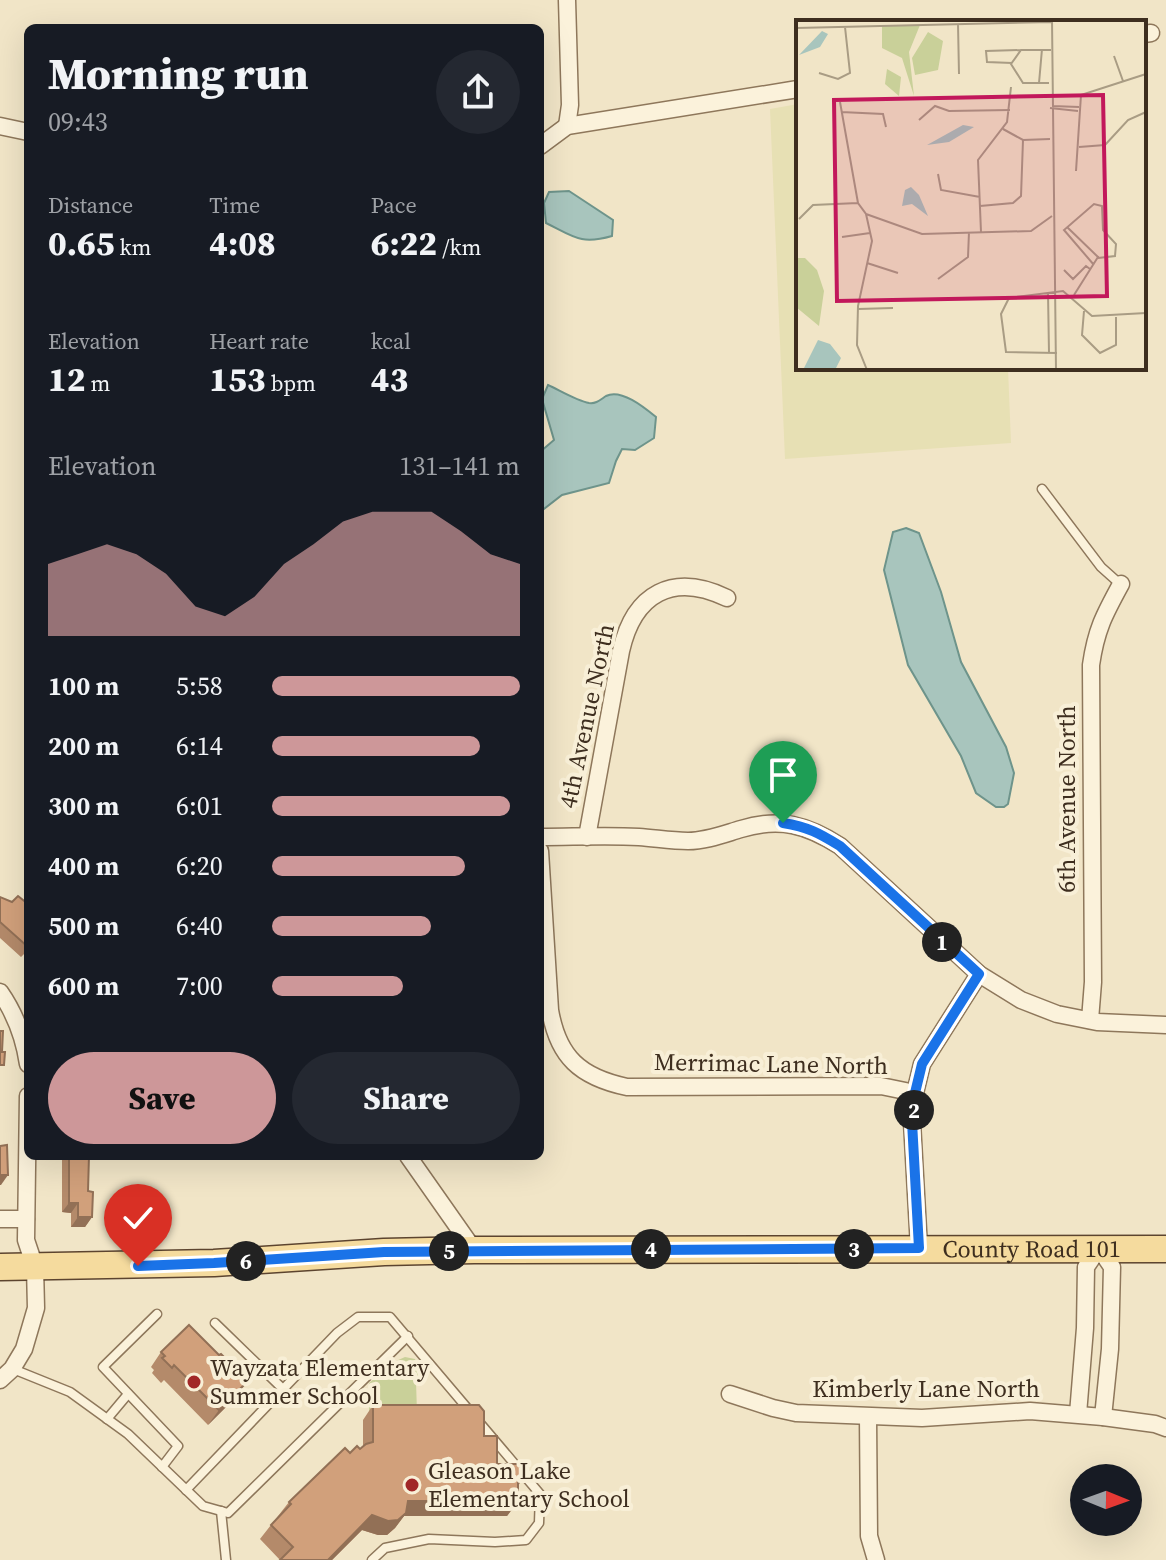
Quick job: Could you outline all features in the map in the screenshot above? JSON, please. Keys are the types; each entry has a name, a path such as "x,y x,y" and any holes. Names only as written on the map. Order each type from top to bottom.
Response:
{"main road":[{"name":"County Road 101","path":"0,1267 214,1263 384,1252 474,1250 1166,1249"}],"street":[{"path":"567,0 570,105 567,126"},
{"path":"544,143 567,126 796,89"},
{"path":"0,126 24,131"},
{"name":"6th Avenue North","path":"1090,1020 1093,982 1091,665 1102,619 1121,584"},
{"name":"4th Avenue North","path":"587,837 625,630 635,612 650,598 668,589 688,586 708,589 727,598"},
{"path":"544,837 641,837 692,841 718,837 762,823 803,826 840,846 979,974 1021,1000 1057,1014 1090,1020 1166,1025"},
{"name":"Merrimac Lane North","path":"544,915 554,1029 562,1048 590,1075 627,1087 881,1086 915,1093"},
{"path":"919,1248 912,1122 915,1093 922,1064 979,974"},
{"path":"0,992 15,1016 24,1042"},
{"path":"6,1374 24,1349 36,1308 35,1267 26,1244 27,1160"},
{"path":"411,1160 474,1250"},
{"path":"0,1219 26,1219"},
{"path":"1103,1417 1110,1349 1112,1267 1099,1248 1086,1267 1078,1414 1166,1428"},
{"name":"Kimberly Lane North","path":"730,1394 796,1413 868,1417 948,1417 1030,1411 1078,1414"},
{"path":"868,1417 869,1536 876,1560"}],"lane":[{"path":"1042,489 1101,567 1121,584"},
{"path":"157,1314 103,1367 178,1446 162,1467"},
{"path":"186,1490 337,1333 358,1317 390,1317 540,1494 539,1523 526,1540 429,1539 385,1548 372,1560"},
{"path":"215,1323 283,1389"},
{"path":"6,1374 70,1392 128,1434 203,1506 228,1513 408,1336"},
{"path":"107,1419 128,1394"},
{"path":"221,1511 226,1560"}],"shaded area":[{"path":"796,104 796,370 1008,370 1011,443 785,459 770,109"}],"green space":[{"path":"405,1357 415,1359 427,1370 416,1381 417,1413 369,1413 369,1383"}],"water":[{"path":"569,191 613,220 612,236 585,240 546,223 544,203 549,192"},
{"path":"548,385 589,403 612,394 632,400 656,417 654,438 635,450 622,449 609,483 562,495 544,509 544,449 554,440 544,406"},
{"path":"906,528 919,533 941,592 961,662 1006,747 1014,773 1008,804 1004,807 996,807 976,793 961,756 908,665 884,570 893,532"}],"building":[{"path":"18,896 24,901 24,943 0,922 0,897 12,902"},
{"path":"0,1031 3,1031 4,1065 0,1065"},
{"path":"7,1145 8,1175 0,1175 0,1146"},
{"path":"69,1160 89,1160 88,1191 93,1192 92,1217 78,1217 78,1203 69,1203"},
{"path":"189,1325 239,1372 236,1375 245,1384 219,1410 174,1365 172,1368 162,1358 165,1356 161,1352"},
{"name":"Gleason Lake Elementary School","path":"373,1405 479,1405 484,1411 484,1436 497,1436 497,1464 524,1464 524,1477 518,1477 518,1501 408,1501 406,1513 398,1520 388,1521 372,1515 328,1560 280,1560 293,1547 271,1525 291,1504 289,1502 345,1448 350,1453 357,1446 360,1449 373,1442"}],"place":[{"name":"Wayzata Elementary Summer School","path":"194,1382"},
{"name":"Gleason Lake Elementary School","path":"412,1485"}],"route":[{"path":"138,1266 384,1252 919,1248 912,1122 915,1093 922,1064 979,974 840,846 803,826 783,823"}]}
